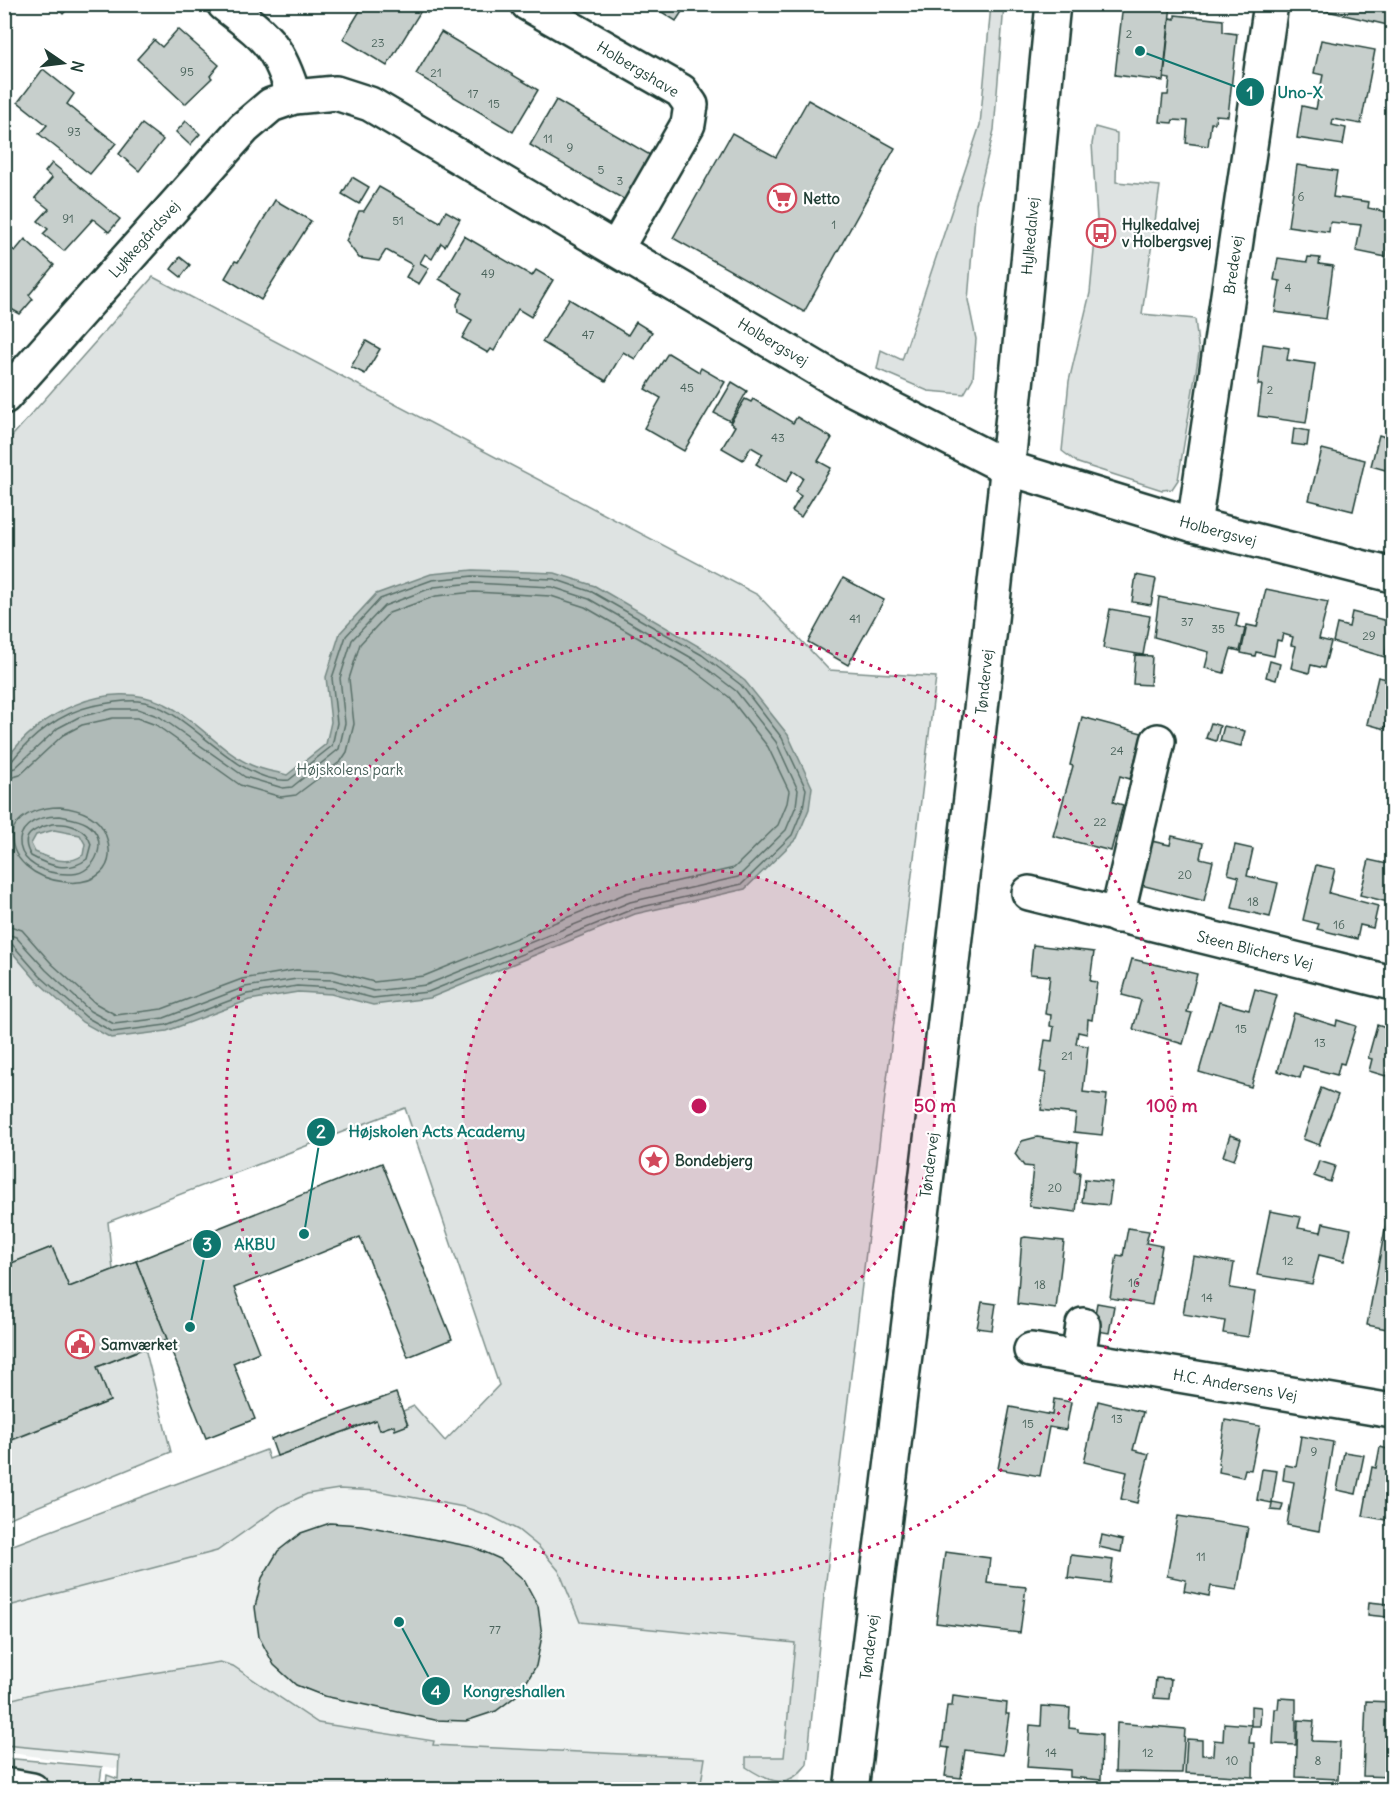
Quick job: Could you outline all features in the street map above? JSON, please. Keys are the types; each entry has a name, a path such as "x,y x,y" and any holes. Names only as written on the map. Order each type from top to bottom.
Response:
{"street":[{"path":"224,4 268,39 285,66 294,98"},
{"name":"Hylkedalvej","path":"1008,468 1053,4"},
{"name":"Bredevej","path":"1194,525 1271,4"},
{"name":"Holbergshave","path":"533,6 681,91 691,105 688,124 616,249"},
{"name":"Holbergsvej","path":"294,98 336,93 370,104 845,385 1008,468 1194,525 1392,575"},
{"name":"Lykkegårdsvej","path":"11,377 244,128 271,105 294,98"},
{"name":"Tøndervej","path":"851,1790 911,1319 1008,468"},
{"path":"1117,916 1158,741"},
{"name":"Steen Blichers Vej","path":"1029,893 1392,983"},
{"path":"1078,1358 1083,1325"},
{"name":"H.C. Andersens Vej","path":"1031,1350 1392,1412"},
{"path":"4,1785 32,1790"}],"shaded area":[{"path":"384,1483 823,1605 800,1789 124,1790 127,1770 5,1752 5,1600 297,1490"}],"green space":[{"path":"991,5 1004,5 994,130 976,204 968,300 976,339 973,378 964,394 928,391 877,369 881,350 902,360 980,125"},
{"path":"1095,127 1117,133 1116,182 1160,186 1142,314 1195,319 1199,353 1178,480 1172,489 1162,490 1078,463 1062,451 1069,381 1090,293 1097,219 1092,144"},
{"name":"Højskolens park","path":"153,277 758,595 829,670 936,677 823,1605 807,1764 793,1778 786,1781 771,1780 746,1767 746,1757 784,1757 795,1643 580,1622 559,1571 539,1547 518,1530 493,1517 464,1507 378,1491 339,1489 307,1494 281,1506 217,1551 5,1607 5,1548 266,1450 269,1459 376,1420 394,1425 395,1429 403,1411 414,1406 445,1441 499,1385 405,1108 108,1222 113,1270 69,1287 52,1247 5,1266 5,444"},
{"path":"145,1348 171,1452 5,1520 5,1443 110,1401 97,1367"},
{"path":"220,1662 233,1666 318,1723 434,1741 433,1745 705,1758 700,1789 105,1789 107,1775 118,1779 119,1756 5,1745 5,1701 43,1691"},
{"path":"4,1758 102,1767 99,1789 61,1789 38,1774 5,1768"}],"water":[{"path":"473,570 555,573 595,586 705,650 745,681 788,735 812,787 809,809 797,838 745,889 635,914 430,998 373,1005 331,994 298,992 249,1000 167,1031 111,1038 82,1022 36,980 5,944 5,761 36,728 55,715 76,704 121,695 143,697 165,704 240,759 255,767 287,775 326,744 331,722 326,677 340,633 376,594 431,574","holes":["54,830 80,835 85,844 83,855 71,860 65,861 41,855 35,852 31,844 36,835"]}],"building":[{"path":"53,4 72,4 63,14"},
{"path":"364,4 432,4 427,13 422,9 387,66 343,39"},
{"path":"649,4 687,4 676,21"},
{"path":"1123,4 1171,4 1163,81 1115,75"},
{"path":"1315,4 1392,4 1392,26 1314,8"},
{"path":"1175,15 1223,20 1223,32 1237,34 1228,116 1216,115 1215,123 1211,123 1208,146 1186,143 1188,121 1160,122 1163,95 1168,95 1170,79 1164,78 1170,18 1175,19"},
{"path":"178,29 219,65 210,76 212,78 185,104 137,59 154,40 162,47"},
{"path":"441,32 538,90 513,132 416,74"},
{"path":"1321,40 1375,50 1361,124 1333,119 1332,125 1346,128 1343,145 1297,138 1302,106 1316,109 1323,75 1314,73"},
{"path":"43,69 74,94 67,104 116,143 90,174 39,134 47,125 18,102"},
{"path":"556,100 650,155 625,200 530,145"},
{"name":"Netto","path":"808,100 895,148 804,312 673,238 732,133 776,157"},
{"path":"186,121 200,134 190,145 176,132"},
{"path":"142,124 163,140 139,171 119,154"},
{"path":"52,163 120,219 109,232 93,219 64,251 43,234 48,229 38,221 49,209 35,198 52,178 45,172"},
{"path":"1297,165 1337,171 1333,197 1369,202 1368,208 1392,213 1386,257 1356,251 1361,225 1330,222 1329,232 1288,226"},
{"path":"352,177 369,187 359,204 342,194"},
{"path":"379,187 440,222 446,211 460,219 445,246 441,243 432,259 425,254 420,263 429,268 419,284 406,277 413,265 386,250 379,261 359,258 346,241 359,211 364,211"},
{"path":"275,200 311,221 261,300 225,278 235,261 238,262"},
{"path":"464,236 532,276 536,270 553,280 531,317 518,309 494,351 491,349 488,353 462,338 472,320 458,312 457,304 463,293 439,279"},
{"path":"25,239 54,265 29,295 33,299 20,314 4,305 4,244 15,251"},
{"path":"180,257 190,265 181,277 171,269"},
{"path":"1308,257 1320,258 1319,264 1333,266 1326,319 1275,312 1280,281 1274,280 1278,258 1307,262"},
{"path":"569,299 628,335 636,322 652,332 635,359 623,352 606,381 542,342"},
{"path":"366,341 380,349 365,374 351,367"},
{"path":"1263,344 1289,348 1287,360 1315,364 1306,423 1258,416 1262,385 1258,385"},
{"path":"668,353 699,372 701,368 725,382 684,451 644,428 661,398 645,389"},
{"path":"732,382 747,391 730,421 714,413"},
{"path":"745,399 751,402 753,399 793,423 797,417 832,438 818,461 831,468 801,517 792,511 801,496 795,492 803,478 793,471 786,482 756,464 763,454 751,447 743,460 722,448 735,426 730,423"},
{"path":"1294,428 1309,431 1307,446 1292,444"},
{"path":"1379,435 1392,439 1389,471 1371,466"},
{"path":"1322,449 1365,460 1353,511 1309,500"},
{"path":"1136,575 1156,579 1151,605 1132,602"},
{"path":"843,578 884,600 848,665 808,642"},
{"path":"1266,589 1328,602 1319,639 1331,642 1324,668 1311,665 1309,673 1291,668 1296,646 1291,645 1293,637 1283,634 1281,641 1277,640 1274,656 1256,652 1255,656 1241,653 1247,625 1257,627"},
{"path":"1159,597 1239,613 1236,626 1245,629 1240,651 1231,649 1224,673 1205,668 1209,652 1154,637"},
{"path":"1110,609 1150,616 1143,655 1103,648"},
{"path":"1352,612 1392,622 1385,657 1333,642 1337,624 1349,627"},
{"path":"1135,655 1152,656 1150,685 1133,684"},
{"path":"1270,661 1280,664 1276,680 1266,677"},
{"path":"1378,677 1392,680 1392,713 1389,713 1385,729 1367,724"},
{"path":"1082,717 1142,733 1130,779 1120,776 1113,802 1123,805 1111,851 1053,836 1073,766 1070,765"},
{"path":"1211,723 1220,726 1216,741 1206,738"},
{"path":"1224,726 1245,731 1241,746 1220,741"},
{"path":"1172,836 1203,843 1200,858 1213,861 1204,901 1141,885 1151,841 1170,845"},
{"path":"1235,845 1253,849 1247,876 1278,883 1270,917 1232,908 1239,877 1228,874"},
{"path":"1369,860 1392,865 1392,903 1360,895"},
{"path":"1316,865 1335,869 1329,893 1378,906 1373,928 1360,925 1357,939 1317,929 1319,924 1303,920"},
{"path":"1033,945 1094,952 1090,981 1097,982 1092,1020 1088,1019 1087,1034 1078,1032 1076,1044 1088,1046 1083,1092 1107,1095 1102,1135 1074,1132 1076,1114 1041,1110 1046,1073 1040,1072 1045,1040 1052,1041 1054,1027 1050,1026 1051,1015 1045,1014 1050,976 1030,974"},
{"path":"1132,959 1197,974 1187,1012 1192,1013 1183,1044 1133,1029 1141,1000 1122,995"},
{"path":"1255,989 1277,995 1251,1087 1199,1072 1219,1002 1249,1010"},
{"path":"1294,1013 1336,1026 1337,1020 1356,1026 1344,1064 1340,1063 1337,1075 1303,1066 1300,1078 1278,1071"},
{"path":"1377,1025 1392,1030 1392,1067 1388,1066 1386,1076 1369,1071 1372,1059 1368,1058"},
{"path":"1321,1088 1338,1095 1319,1145 1303,1139"},
{"path":"1230,1135 1241,1139 1234,1160 1223,1156"},
{"path":"1037,1137 1078,1143 1075,1172 1080,1172 1076,1212 1029,1206 1033,1167 1024,1166 1015,1154 1022,1141"},
{"path":"1319,1161 1335,1166 1330,1182 1314,1176"},
{"path":"382,1163 452,1339 408,1357 360,1237 234,1288 259,1352 233,1363 255,1419 206,1438 136,1261"},
{"path":"1085,1179 1112,1182 1109,1205 1082,1202"},
{"path":"1270,1211 1301,1217 1298,1228 1321,1232 1323,1223 1351,1229 1344,1261 1319,1255 1312,1284 1257,1275"},
{"path":"1388,1213 1392,1214 1392,1330 1367,1325"},
{"path":"1128,1228 1149,1231 1146,1243 1162,1246 1152,1305 1110,1298 1117,1255 1123,1256"},
{"path":"1022,1238 1064,1241 1056,1309 1017,1304"},
{"name":"Samværket","path":"52,1247 69,1287 136,1261 167,1339 97,1367 110,1401 4,1443 4,1266"},
{"path":"1193,1256 1234,1263 1230,1288 1255,1292 1248,1337 1223,1333 1225,1321 1183,1314"},
{"path":"982,1302 996,1304 992,1330 977,1328"},
{"path":"1097,1303 1114,1306 1109,1333 1092,1330"},
{"path":"396,1393 408,1425 395,1430 394,1425 380,1430 376,1420 277,1456 271,1439"},
{"path":"1054,1399 1071,1402 1066,1430 1049,1427 1040,1476 998,1469 1010,1407 1052,1415"},
{"path":"1098,1401 1143,1412 1133,1450 1149,1454 1137,1503 1121,1499 1127,1472 1084,1462"},
{"path":"1225,1420 1260,1426 1251,1470 1245,1469 1243,1477 1219,1472 1220,1465 1218,1464"},
{"path":"1301,1436 1333,1442 1319,1531 1287,1525 1294,1482 1283,1480 1285,1465 1296,1467"},
{"path":"1380,1447 1392,1450 1392,1521 1363,1516 1372,1467 1376,1468"},
{"path":"1344,1452 1364,1455 1356,1494 1337,1490"},
{"path":"1262,1469 1277,1471 1272,1502 1283,1504 1281,1511 1271,1510 1272,1503 1257,1500"},
{"path":"1178,1516 1248,1527 1237,1590 1211,1586 1209,1596 1184,1591 1186,1580 1167,1576"},
{"path":"330,1523 361,1525 473,1547 500,1559 524,1580 538,1606 542,1636 536,1666 520,1693 496,1711 466,1721 435,1720 324,1696 296,1685 274,1665 259,1637 255,1607 262,1578 278,1551 301,1533"},
{"path":"1102,1535 1123,1540 1121,1552 1099,1547"},
{"path":"945,1552 990,1558 987,1583 1026,1587 1020,1633 936,1623"},
{"path":"1071,1555 1113,1560 1110,1583 1068,1578"},
{"path":"1369,1602 1388,1604 1387,1617 1368,1615"},
{"path":"1156,1678 1171,1679 1169,1699 1154,1698"},
{"path":"953,1696 1007,1703 1006,1714 1009,1714 1003,1755 965,1750 961,1778 945,1776 949,1748 942,1747 947,1706 952,1706"},
{"path":"1279,1698 1296,1699 1296,1745 1273,1744 1275,1709 1278,1709"},
{"path":"1366,1701 1392,1702 1392,1777 1363,1776"},
{"path":"1042,1706 1070,1708 1069,1728 1078,1729 1078,1732 1102,1734 1101,1780 1070,1777 1070,1770 1027,1767 1030,1725 1041,1726"},
{"path":"1251,1706 1261,1707 1260,1726 1251,1726 1249,1743 1254,1743 1253,1777 1185,1773 1187,1739 1202,1740 1202,1755 1213,1755 1214,1740 1223,1741 1224,1723 1251,1725"},
{"path":"1298,1720 1314,1721 1312,1741 1340,1742 1338,1779 1296,1777"},
{"path":"1117,1723 1185,1729 1182,1773 1115,1772"}],"place":[{"name":"Uno-X","path":"1140,51"},
{"name":"Netto","path":"782,198"},
{"name":"Hylkedalvej v Holbergsvej","path":"1101,233"},
{"name":"Bondebjerg","path":"654,1160"},
{"name":"Højskolen Acts Academy","path":"304,1234"},
{"name":"AKBU","path":"190,1327"},
{"name":"Samværket","path":"80,1344"},
{"name":"Kongreshallen","path":"399,1622"}]}
